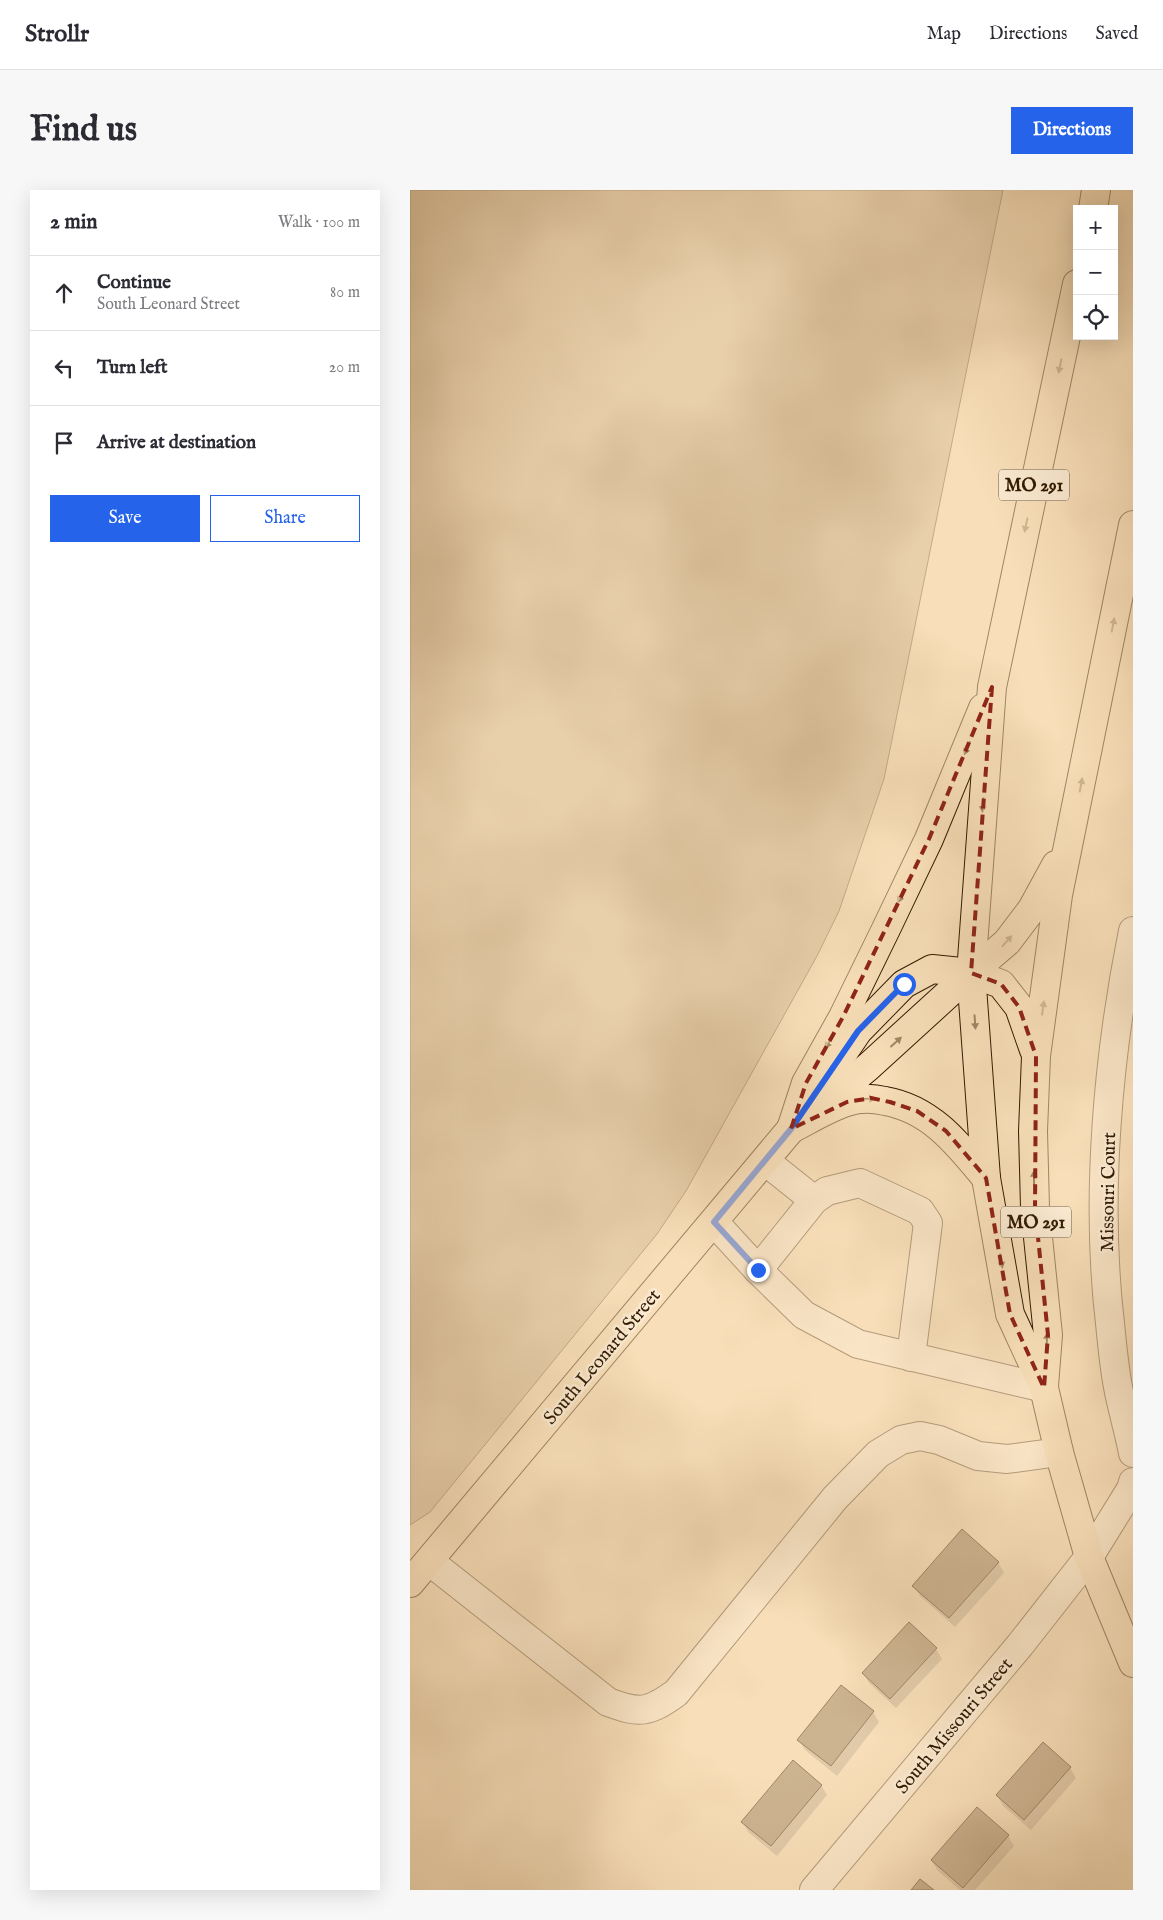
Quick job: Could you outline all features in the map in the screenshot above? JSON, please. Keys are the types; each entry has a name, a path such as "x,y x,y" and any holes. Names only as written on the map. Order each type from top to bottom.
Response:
{"main road":[{"path":"1093,205 1096,190"},
{"name":"MO 291","path":"1075,295 992,686 971,973 986,1178 1010,1314 1044,1388 1059,1452 1089,1557 1133,1663"},
{"name":"MO 291","path":"1044,1388 1048,1335 1035,1208 1033,1130 1036,1056 1058,895 1133,525"},
{"path":"791,1129 806,1083 843,1017 924,848 992,686"},
{"path":"1036,1056 1019,1007 1001,984 971,973 1007,942 1032,909 1051,875 1071,832"},
{"name":"South Leonard Street","path":"410,1583 791,1129 858,1031 904,984 932,969 971,973"},
{"name":"South Leonard Street","path":"791,1129 868,1067 971,973"},
{"path":"791,1129 847,1102 871,1098 890,1102 917,1111 946,1131 986,1178"}],"street":[{"name":"Missouri Court","path":"1133,931 1124,975 1112,1060 1104,1187 1105,1259 1109,1321 1118,1386 1133,1453"},
{"path":"765,1161 814,1200"},
{"path":"758,1270 814,1200 828,1191 860,1183 920,1211 928,1223 911,1356"},
{"path":"714,1222 758,1270 804,1315 858,1344 1044,1388"},
{"path":"428,1561 608,1702 628,1710 647,1710 676,1693 835,1498 878,1454 901,1440 920,1436 939,1440 978,1456 1006,1459 1059,1452"},
{"path":"1089,1557 1131,1489 1133,1482"},
{"name":"South Missouri Street","path":"814,1890 1020,1645 1089,1557"}],"highlighted area":[{"path":"992,687 971,973 1001,984 1019,1007 1036,1056 1035,1208 1048,1335 1044,1388 1010,1314 986,1178 946,1131 917,1111 890,1102 871,1098 847,1102 791,1129 806,1083 843,1017 929,839"}],"shaded area":[{"path":"410,190 1003,190 884,779 839,911 817,956 686,1191 657,1234 430,1512 410,1525"}],"building":[{"path":"962,1529 999,1562 949,1618 912,1586"},
{"path":"909,1622 937,1648 890,1699 862,1673"},
{"path":"841,1685 874,1711 831,1766 797,1740"},
{"path":"1043,1742 1071,1767 1024,1820 996,1795"},
{"path":"793,1760 822,1785 771,1846 741,1822"},
{"path":"977,1807 1009,1835 963,1888 931,1860"},
{"path":"920,1879 934,1890 911,1890"}],"route":[{"path":"758,1270 714,1222 791,1129 858,1031 904,984"}]}
